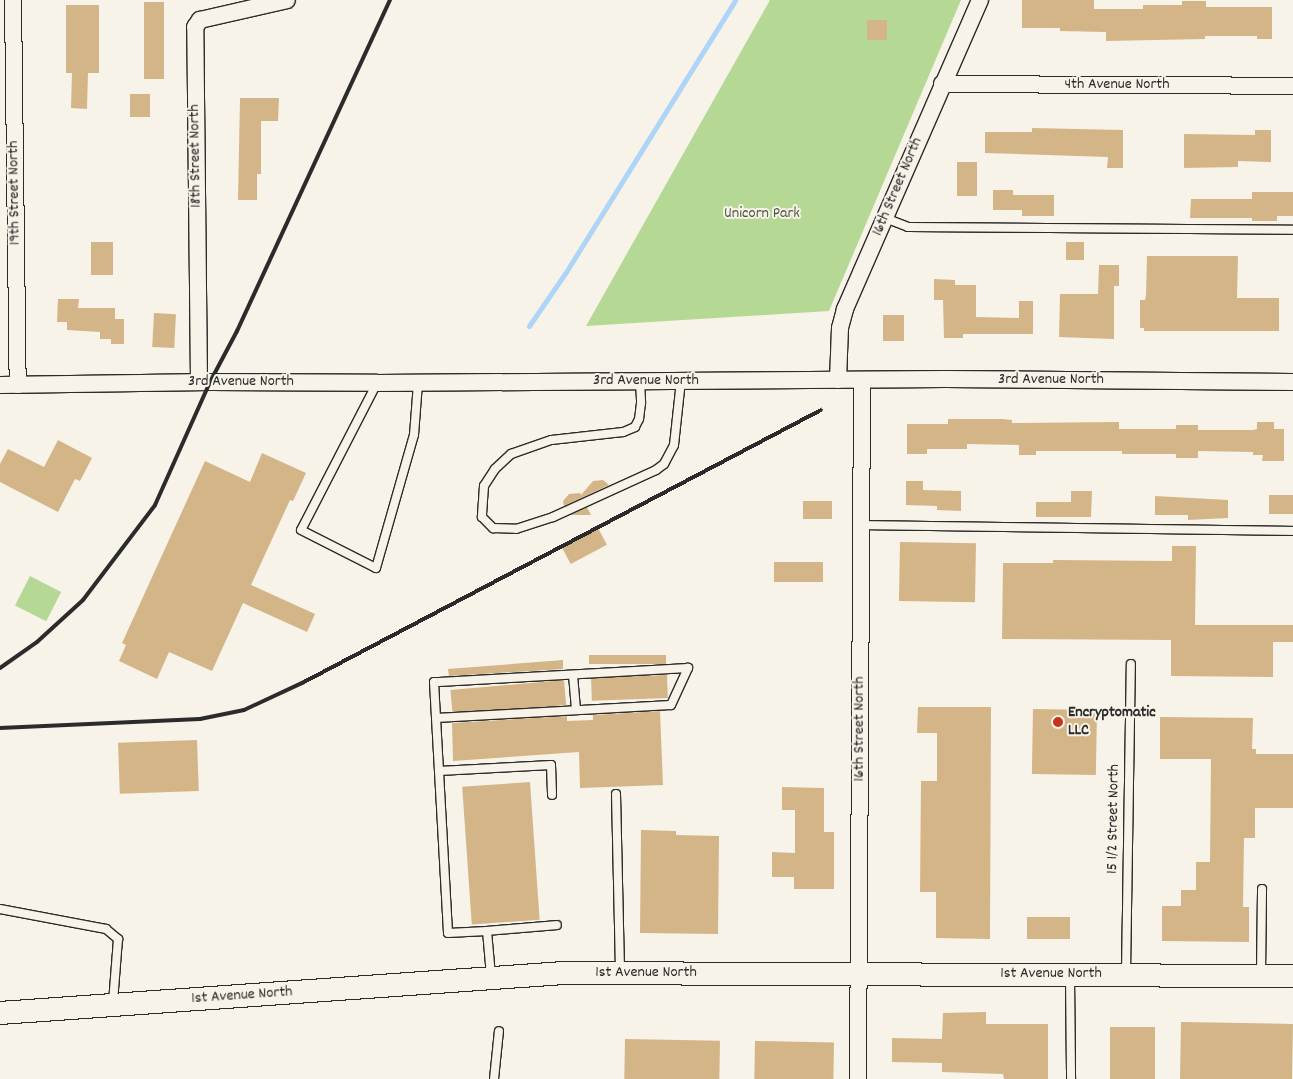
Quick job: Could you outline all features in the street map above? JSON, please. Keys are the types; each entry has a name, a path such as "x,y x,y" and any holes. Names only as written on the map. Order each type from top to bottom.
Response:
{"street":[{"name":"19th Street North","path":"13,0 18,385"},
{"name":"18th Street North","path":"199,382 195,27 200,20 287,0"},
{"name":"16th Street North","path":"838,380 840,328 845,309 980,0"},
{"name":"4th Avenue North","path":"942,84 1293,86"},
{"name":"3rd Avenue North","path":"0,386 199,382 418,383 838,380 1293,382"},
{"name":"16th Street North","path":"858,1079 862,380"},
{"name":"1st Avenue North","path":"0,1013 563,973 1293,976"}],"lane":[{"path":"885,218 908,227 1293,230"},
{"path":"640,381 639,420 635,427 623,432 551,440 510,454 484,486 482,517 493,528 516,529 552,517 656,470 664,464 674,444 681,381"},
{"path":"377,383 301,530 376,568 414,435 418,383"},
{"path":"861,525 1293,531"},
{"name":"15 1/2 Street North","path":"1126,975 1130,664"},
{"path":"436,718 671,705 688,668 434,682 436,718 439,772 448,933 557,925"},
{"path":"573,674 576,710"},
{"path":"439,772 551,765 552,795"},
{"path":"616,794 620,972"},
{"path":"1261,976 1262,889"},
{"path":"0,909 106,929 118,939 113,1005"},
{"path":"487,931 491,978"},
{"path":"1070,974 1071,1079"},
{"path":"494,1079 499,1032"}],"green space":[{"name":"Unicorn Park","path":"770,0 961,0 829,311 586,326"},
{"path":"30,576 61,592 46,621 15,605"}],"building":[{"path":"1022,0 1094,0 1094,9 1143,9 1143,5 1182,5 1182,1 1206,1 1206,7 1272,7 1272,39 1257,39 1257,36 1205,36 1205,39 1106,41 1106,32 1060,31 1060,28 1022,28"},
{"path":"144,2 164,2 164,79 144,79"},
{"path":"66,5 99,5 99,73 88,73 87,109 71,108 72,73 66,73"},
{"path":"867,20 887,20 887,40 867,40"},
{"path":"130,94 150,94 150,117 130,117"},
{"path":"240,98 279,98 278,121 261,121 261,174 257,174 257,200 238,200"},
{"path":"1032,128 1123,130 1123,168 1107,168 1108,157 985,153 985,132 1032,132"},
{"path":"1255,130 1271,130 1271,162 1238,161 1238,167 1184,168 1184,134 1255,135"},
{"path":"957,162 977,162 977,196 957,196"},
{"path":"993,190 1013,190 1013,195 1054,195 1054,216 1022,216 1022,210 993,210"},
{"path":"1252,192 1293,192 1293,216 1277,216 1277,221 1252,221 1252,218 1190,218 1191,199 1252,199"},
{"path":"91,242 113,242 113,275 91,275"},
{"path":"1066,242 1084,242 1084,260 1066,260"},
{"path":"1147,256 1238,256 1237,298 1279,298 1279,331 1144,331 1144,328 1140,328 1140,300 1145,300 1146,295"},
{"path":"1099,265 1119,265 1119,286 1114,286 1114,339 1059,337 1060,294 1098,294"},
{"path":"934,279 955,280 955,285 976,285 976,317 1019,318 1019,301 1033,301 1033,334 963,334 963,338 944,338 943,300 934,300"},
{"path":"58,299 79,299 78,308 115,308 115,319 124,319 124,344 111,344 111,339 100,339 100,332 67,330 67,322 57,322"},
{"path":"154,313 176,314 174,348 152,347"},
{"path":"883,315 904,315 904,341 883,341"},
{"path":"948,419 1002,419 1012,420 1012,423 1119,422 1119,429 1176,429 1176,425 1198,425 1198,430 1253,430 1257,429 1257,422 1274,422 1274,429 1284,429 1284,461 1262,461 1263,455 1253,455 1253,452 1198,451 1198,458 1176,458 1176,454 1122,454 1122,451 1036,451 1036,455 1019,455 1019,445 967,444 967,449 927,449 927,454 907,454 907,424 948,424"},
{"path":"58,440 92,458 80,481 75,479 58,512 0,482 0,464 8,449 44,467"},
{"path":"262,453 306,473 293,501 290,500 251,585 315,614 307,632 243,603 212,671 169,652 157,679 119,661 126,645 122,643 205,461 250,482"},
{"path":"603,480 609,485 564,506 563,501 569,494 580,493 581,495 593,481"},
{"path":"906,481 923,481 923,490 961,491 961,511 937,510 937,506 906,505"},
{"path":"1071,491 1092,491 1091,517 1036,517 1036,502 1071,502"},
{"path":"1269,495 1293,495 1293,514 1269,514"},
{"path":"1155,496 1228,500 1228,518 1188,520 1188,515 1155,515"},
{"path":"803,501 832,501 832,519 803,519"},
{"path":"587,507 591,515 570,515"},
{"path":"598,528 607,545 571,564 562,547"},
{"path":"900,542 976,543 975,602 899,601"},
{"path":"1172,546 1196,546 1195,625 1293,625 1293,642 1273,642 1273,677 1171,676 1171,640 1002,639 1003,563 1053,563 1053,560 1172,561"},
{"path":"774,562 823,562 823,582 774,582"},
{"path":"589,655 666,655 666,664 589,664"},
{"path":"563,660 563,669 449,676 448,669"},
{"path":"667,675 668,698 592,701 591,678"},
{"path":"564,680 566,705 453,715 450,690"},
{"path":"918,707 991,707 990,939 936,938 936,892 920,892 921,781 937,781 937,733 917,733"},
{"path":"1033,709 1097,710 1096,775 1032,774"},
{"path":"660,711 663,785 580,788 579,752 453,761 452,723 567,716 567,721 593,720 593,715"},
{"path":"1160,717 1253,718 1252,749 1256,749 1256,754 1293,754 1293,808 1255,808 1255,838 1244,838 1243,907 1249,907 1249,942 1162,941 1162,906 1181,906 1181,890 1196,890 1196,862 1210,862 1211,759 1160,759"},
{"path":"197,740 199,791 120,794 118,743"},
{"path":"530,782 540,920 472,924 462,787"},
{"path":"782,787 824,788 824,832 834,832 834,889 794,889 794,877 772,877 772,852 795,853 795,810 782,810"},
{"path":"641,830 676,831 676,835 719,836 718,934 640,933"},
{"path":"1027,917 1070,917 1070,939 1027,939"},
{"path":"986,1012 986,1024 1048,1024 1048,1079 1004,1079 1003,1074 942,1072 942,1063 892,1062 892,1038 942,1039 943,1013"},
{"path":"1181,1022 1293,1024 1292,1079 1180,1079"},
{"path":"1110,1027 1155,1027 1155,1079 1110,1079"},
{"path":"625,1039 720,1041 719,1079 624,1079"},
{"path":"755,1041 834,1042 833,1079 754,1079"}],"waterway":[{"path":"529,326 566,272 735,0"}],"railway":[{"path":"0,668 37,642 83,600 155,505 210,382 237,331 390,0"},
{"path":"0,728 200,719 244,710 304,682 821,410"}],"place":[{"name":"Encryptomatic LLC","path":"1058,722"}]}
